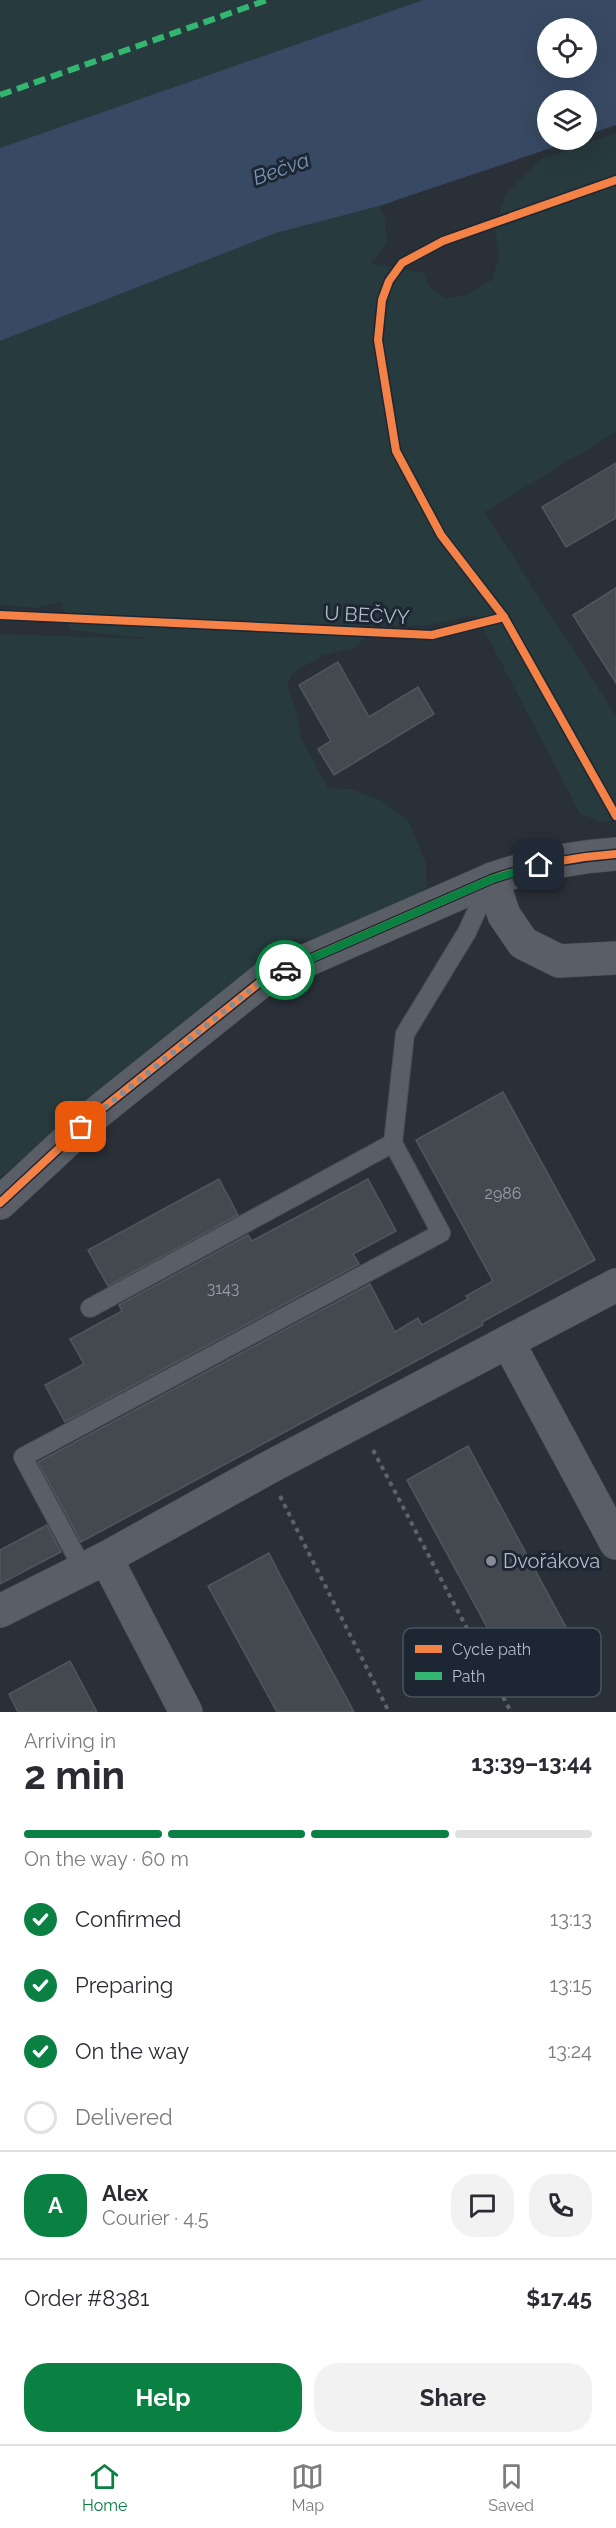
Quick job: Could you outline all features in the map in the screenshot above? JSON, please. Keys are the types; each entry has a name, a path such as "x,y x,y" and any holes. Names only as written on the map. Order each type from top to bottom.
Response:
{"street":[{"path":"0,1203 98,1112 264,979 492,879 521,869 574,857 616,854"},
{"path":"492,879 504,915 523,943 559,962 616,958"},
{"path":"0,1611 95,1563 357,1420 616,1285"},
{"path":"508,1342 616,1543"},
{"path":"95,1563 186,1712"}],"lane":[{"path":"95,1563 23,1457 441,1233 393,1143 405,1034 467,932 492,879"},
{"path":"90,1308 393,1143"}],"path":[{"path":"357,1420 467,1628"},
{"path":"266,1469 389,1712"},
{"path":"503,1697 511,1712"}],"green space":[{"path":"0,0 423,0 0,148"},
{"path":"616,133 616,432 484,512 616,716 616,820 600,822 580,813 476,615 424,626 376,625 356,647 321,656 292,674 287,685 297,713 301,738 328,788 351,789 384,802 409,822 426,863 426,887 399,910 326,937 292,939 0,1177 0,634 153,639 70,630 61,602 35,608 0,605 0,341 276,233 379,206 385,219 387,242 371,263 424,273 430,289 447,298 464,296 492,280 499,256 495,226 506,194 541,159 567,150 597,150 597,140"}],"water":[{"name":"Bečva","path":"423,0 616,0 616,125 597,132 597,90 537,90 537,150 545,150 379,206 276,233 0,341 0,148"}],"building":[{"path":"616,463 616,518 566,547 542,507"},
{"path":"616,588 616,683 573,615"},
{"path":"338,662 369,717 418,687 434,714 334,775 318,749 331,741 299,685"},
{"path":"503,1092 595,1260 482,1322 483,1325 81,1542 38,1462 370,1284 395,1332 418,1318 422,1325 468,1299 466,1296 493,1281 416,1140"},
{"path":"219,1179 238,1215 108,1286 88,1250"},
{"path":"368,1179 396,1231 353,1254 359,1264 65,1422 45,1385 84,1364 70,1339 122,1311 119,1305 248,1235 252,1241"},
{"name":"Dvořákova","path":"468,1446 566,1628 487,1628 407,1480"},
{"path":"47,1525 61,1552 0,1584 0,1550"},
{"path":"269,1553 354,1712 277,1712 208,1586"},
{"path":"70,1661 97,1712 18,1712 9,1694"}],"marked path":[{"path":"0,95 267,0"}],"cycle path":[{"path":"616,180 443,241 402,263 389,281 382,300 378,340 396,451 441,535 504,617 616,816"},
{"name":"U BEČVY","path":"0,615 432,635 504,617"},
{"path":"0,1203 98,1112 264,979 492,879 553,862 616,854"}],"way so far":[{"path":"81,1127 264,979 285,970"}],"place":[{"name":"Dvořákova","path":"491,1561"}],"route":[{"path":"285,970 492,879 539,865"}]}
